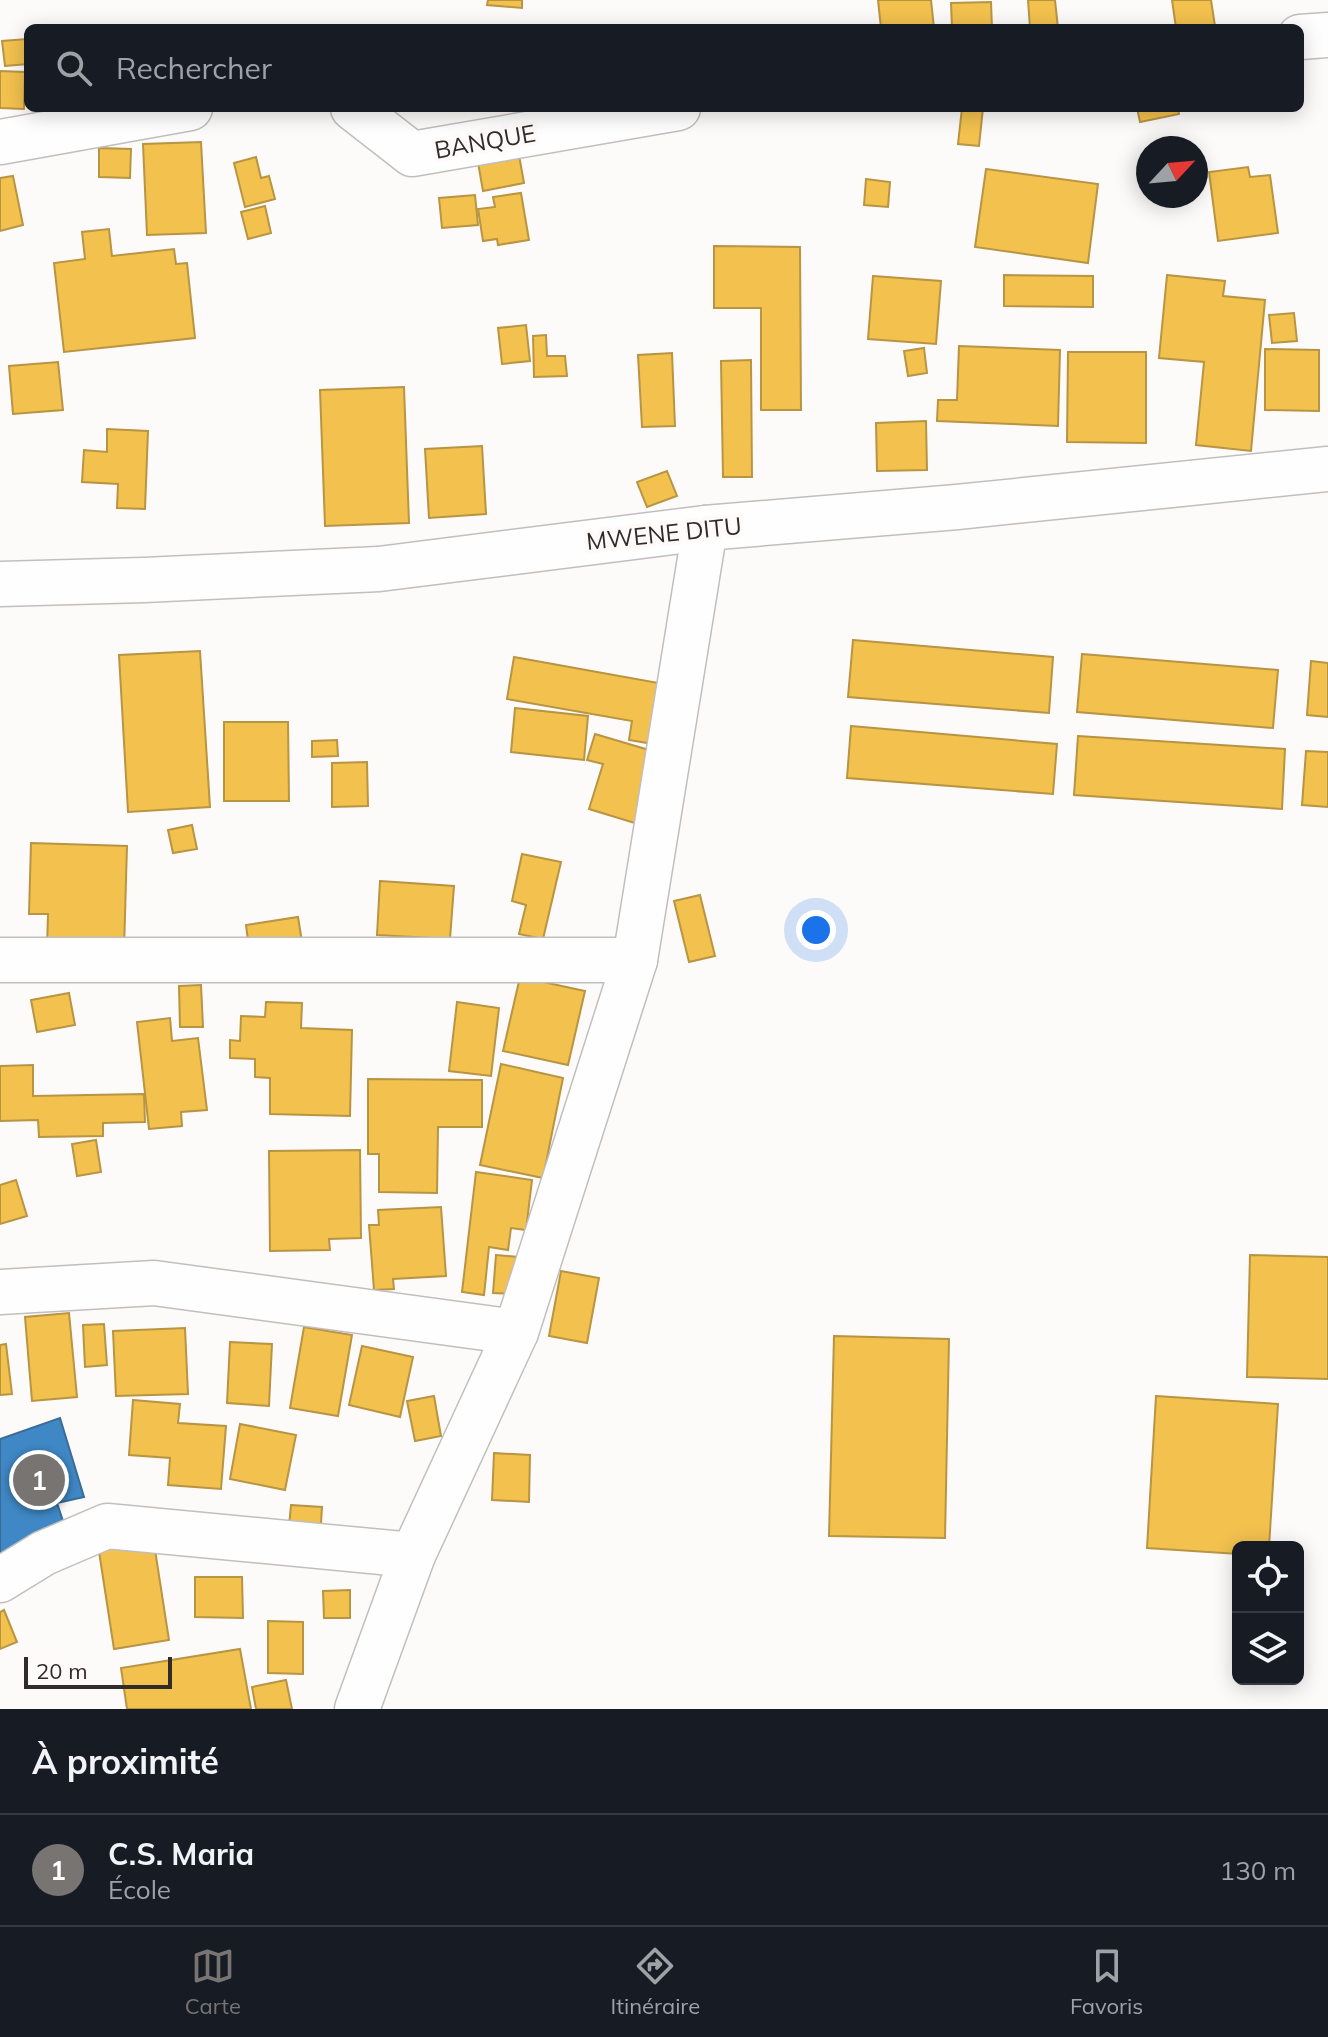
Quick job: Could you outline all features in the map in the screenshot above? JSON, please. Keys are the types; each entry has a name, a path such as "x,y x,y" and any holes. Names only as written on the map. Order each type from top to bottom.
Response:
{"street":[{"path":"1304,37 1328,35"},
{"path":"0,142 168,112"},
{"name":"BANQUE","path":"358,112 412,154 655,112"},
{"name":"MWENE DITU","path":"0,584 379,569 705,528 957,507 1328,469"},
{"path":"348,1707 413,1555 516,1332 635,960 705,528"},
{"path":"0,960 635,960"},
{"path":"0,1292 162,1283 516,1332"},
{"path":"0,1580 44,1553 107,1526 413,1555"}],"building: Logements":[{"path":"488,0 522,0 522,8 487,5"},
{"path":"878,0 931,0 934,24 881,24"},
{"path":"1028,0 1055,0 1058,24 1030,24"},
{"path":"1172,0 1211,0 1215,24 1175,24"},
{"path":"991,2 992,24 952,24 951,3"},
{"path":"24,39 24,64 5,66 2,41"},
{"path":"0,71 24,72 24,109 0,108"},
{"path":"962,112 983,112 979,146 958,144"},
{"path":"1138,112 1179,112 1179,114 1140,122"},
{"path":"201,142 206,233 147,235 143,144"},
{"path":"517,144 524,183 483,191 476,151"},
{"path":"99,148 131,149 130,178 99,177"},
{"path":"256,157 261,178 269,176 275,199 245,207 234,163"},
{"path":"1248,167 1250,177 1270,175 1278,233 1218,241 1209,172"},
{"path":"986,169 1098,184 1088,263 975,247"},
{"path":"13,176 23,225 0,231 0,178"},
{"path":"866,179 890,182 888,207 864,205"},
{"path":"521,193 529,240 498,245 497,239 483,241 478,209 495,207 493,197"},
{"path":"475,195 478,225 442,228 439,198"},
{"path":"265,206 271,233 248,239 241,212"},
{"path":"109,229 112,256 174,249 176,264 187,263 195,338 64,352 54,263 85,259 82,232"},
{"path":"714,246 800,247 801,410 761,410 761,308 714,308"},
{"path":"1004,275 1093,276 1093,307 1004,306"},
{"path":"1167,275 1225,281 1223,296 1265,300 1251,451 1196,445 1204,362 1159,358"},
{"path":"873,276 941,281 936,344 868,339"},
{"path":"1294,313 1297,341 1272,343 1269,315"},
{"path":"526,325 530,361 502,364 498,328"},
{"path":"546,335 547,356 565,356 567,376 534,377 533,336"},
{"path":"959,346 1060,350 1058,426 937,421 938,400 957,400"},
{"path":"924,348 927,373 908,376 904,351"},
{"path":"1265,349 1319,350 1319,411 1265,410"},
{"path":"1068,352 1146,352 1146,443 1067,442"},
{"path":"672,353 675,426 642,427 638,355"},
{"path":"751,360 752,477 723,477 721,361"},
{"path":"58,362 63,410 13,414 9,366"},
{"path":"404,387 409,523 325,526 320,390"},
{"path":"926,421 927,470 877,471 876,423"},
{"path":"107,429 148,431 145,509 117,508 118,484 82,482 84,450 107,452"},
{"path":"482,446 486,514 429,518 425,449"},
{"path":"667,471 677,496 647,507 637,482"},
{"path":"853,640 1053,657 1049,713 848,697"},
{"path":"200,651 210,807 128,812 119,655"},
{"path":"1082,654 1278,670 1273,728 1077,712"},
{"path":"514,657 664,684 653,744 629,740 632,721 507,699"},
{"path":"1311,661 1328,663 1328,717 1307,715"},
{"path":"515,708 588,716 584,760 511,752"},
{"path":"224,722 288,722 289,801 224,801"},
{"path":"851,726 1057,744 1053,794 847,778"},
{"path":"595,734 659,753 638,824 589,809 603,764 587,760"},
{"path":"1078,736 1285,749 1282,809 1074,795"},
{"path":"337,740 338,756 312,757 312,741"},
{"path":"1306,751 1328,752 1328,807 1302,805"},
{"path":"367,762 368,806 332,807 332,763"},
{"path":"192,825 197,849 173,853 168,830"},
{"path":"31,843 127,846 124,950 47,947 48,914 29,914"},
{"path":"522,854 561,862 543,939 519,934 526,905 512,901"},
{"path":"380,881 454,886 450,939 377,935"},
{"path":"700,895 715,956 689,962 674,901"},
{"path":"298,917 303,948 250,956 246,925"},
{"path":"520,977 585,991 568,1065 503,1051"},
{"path":"201,985 203,1027 180,1027 179,986"},
{"path":"69,993 75,1025 37,1032 31,1000"},
{"path":"266,1002 302,1003 301,1028 352,1030 350,1116 270,1114 270,1078 255,1077 255,1059 230,1058 230,1040 240,1041 241,1016 265,1017"},
{"path":"457,1002 499,1008 491,1076 449,1071"},
{"path":"170,1018 172,1041 198,1038 207,1110 181,1112 182,1126 149,1129 137,1022"},
{"path":"501,1064 563,1078 543,1178 480,1165"},
{"path":"33,1065 33,1096 144,1094 145,1122 103,1123 103,1136 39,1137 38,1120 0,1121 0,1066"},
{"path":"368,1079 482,1080 482,1127 438,1127 437,1193 379,1192 379,1154 368,1154"},
{"path":"96,1140 101,1172 77,1176 72,1144"},
{"path":"360,1150 361,1238 329,1239 330,1250 270,1251 269,1151"},
{"path":"476,1172 532,1180 526,1230 511,1228 508,1250 489,1247 484,1295 462,1292"},
{"path":"16,1180 27,1216 0,1224 0,1185"},
{"path":"441,1207 446,1276 393,1279 394,1289 374,1290 369,1225 379,1225 378,1210"},
{"path":"496,1255 518,1257 516,1294 493,1293"},
{"path":"1250,1255 1328,1257 1328,1379 1247,1377"},
{"path":"561,1271 599,1278 587,1343 549,1336"},
{"path":"69,1313 77,1397 32,1401 25,1317"},
{"path":"104,1324 107,1365 85,1367 83,1325"},
{"path":"304,1327 352,1335 338,1416 290,1408"},
{"path":"185,1328 188,1394 116,1396 113,1331"},
{"path":"834,1336 949,1339 945,1538 829,1536"},
{"path":"230,1342 272,1344 269,1406 227,1403"},
{"path":"6,1344 12,1394 0,1395 0,1345"},
{"path":"362,1346 413,1357 400,1417 349,1405"},
{"path":"434,1396 441,1436 415,1441 407,1401"},
{"path":"1156,1396 1278,1404 1269,1541 1232,1541 1232,1554 1147,1548"},
{"path":"133,1400 180,1404 178,1423 226,1426 221,1489 168,1485 170,1458 129,1455"},
{"path":"240,1424 296,1435 285,1490 230,1479"},
{"path":"494,1453 530,1455 529,1502 492,1500"},
{"path":"291,1505 322,1507 320,1540 288,1537"},
{"path":"153,1537 169,1640 114,1649 98,1545"},
{"path":"195,1577 242,1577 243,1618 195,1617"},
{"path":"350,1590 350,1618 324,1618 323,1591"},
{"path":"4,1610 17,1642 0,1649 0,1612"},
{"path":"268,1621 303,1622 303,1674 268,1673"},
{"path":"240,1649 251,1709 127,1709 121,1668"},
{"path":"286,1680 292,1709 256,1709 252,1687"}],"building: Écoles":[{"path":"60,1418 84,1497 57,1503 65,1527 0,1559 0,1439"}],"place":[{"name":"C.S. Maria","path":"39,1480"}]}
